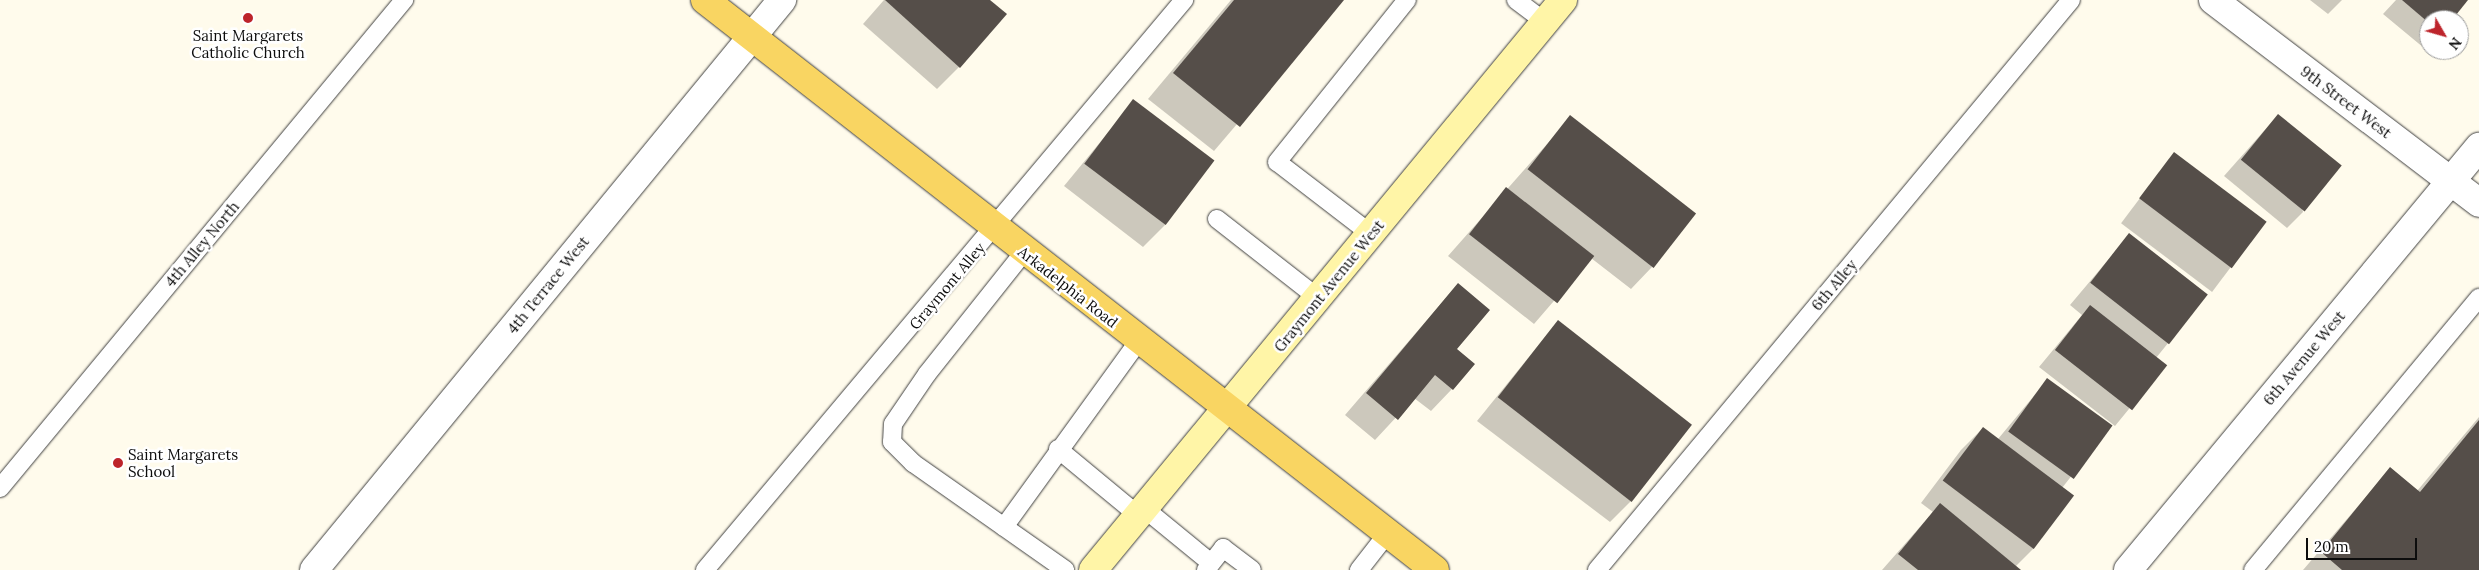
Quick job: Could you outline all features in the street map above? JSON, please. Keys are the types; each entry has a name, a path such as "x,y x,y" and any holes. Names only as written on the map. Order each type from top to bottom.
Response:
{"main road":[{"name":"Arkadelphia Road","path":"705,0 1226,411 1435,570"},
{"name":"Graymont Avenue West","path":"1093,570 1563,0"}],"street":[{"name":"4th Terrace West","path":"314,570 782,0"},
{"name":"9th Street West","path":"2213,0 2479,204"},
{"name":"6th Avenue West","path":"2128,570 2479,147"}],"lane":[{"name":"4th Alley North","path":"0,488 404,0"},
{"name":"Graymont Alley","path":"705,570 996,228 1184,0"},
{"path":"1371,234 1277,162 1407,0"},
{"path":"1516,0 1544,22"},
{"name":"6th Alley","path":"1597,570 2071,0"},
{"path":"1217,219 1318,298"},
{"path":"1024,252 928,374 893,424 892,442 913,463 1065,570"},
{"path":"2253,570 2479,298"},
{"path":"1004,527 1058,449 1138,342"},
{"path":"1058,449 1142,512 1209,567 1223,548 1252,570"},
{"path":"1359,570 1387,534"}],"building":[{"path":"885,0 990,0 1007,14 960,68"},
{"path":"1234,0 1344,0 1240,127 1173,73"},
{"path":"2402,0 2468,0 2460,10 2419,10 2419,14"},
{"path":"1133,99 1214,160 1166,225 1084,164"},
{"path":"2278,114 2342,166 2305,211 2241,160"},
{"path":"1570,115 1696,214 1654,268 1528,169"},
{"path":"2174,152 2267,222 2232,268 2139,198"},
{"path":"1506,187 1594,256 1557,303 1469,234"},
{"path":"2129,233 2208,295 2169,344 2090,283"},
{"path":"1458,283 1490,310 1457,349 1475,364 1453,390 1435,375 1398,420 1366,393"},
{"path":"2090,305 2167,365 2132,410 2055,350"},
{"path":"1558,320 1692,425 1632,502 1498,397"},
{"path":"2047,378 2113,426 2074,479 2008,431"},
{"path":"2479,420 2479,570 2342,570 2321,552 2390,467 2420,492"},
{"path":"1983,427 2074,496 2034,549 1943,481"},
{"path":"1940,503 2021,570 1918,570 1898,554"}],"place":[{"name":"Saint Margarets Catholic Church","path":"248,18"},
{"name":"Saint Margarets School","path":"118,463"}]}
